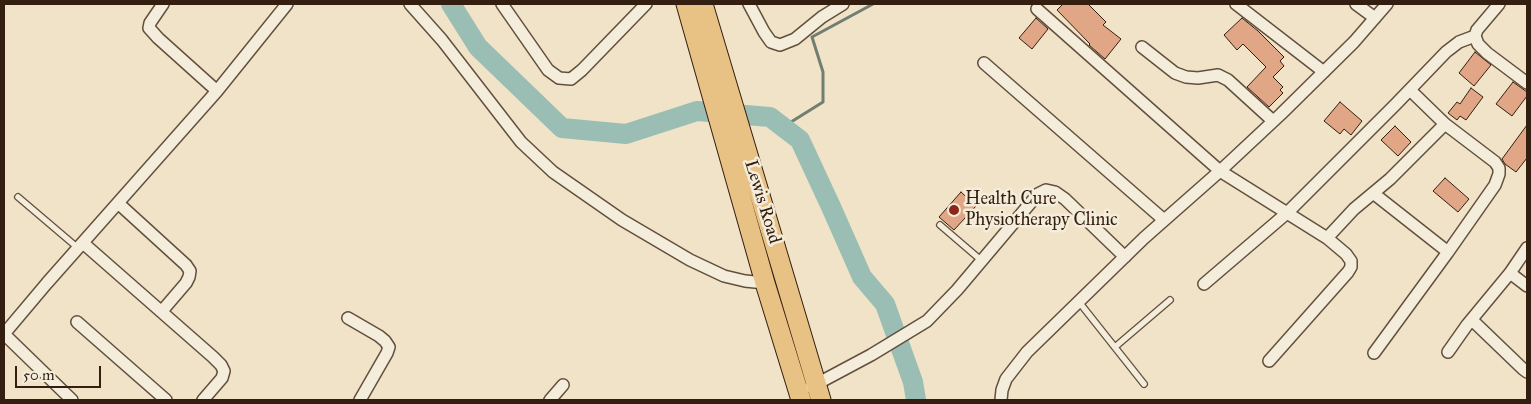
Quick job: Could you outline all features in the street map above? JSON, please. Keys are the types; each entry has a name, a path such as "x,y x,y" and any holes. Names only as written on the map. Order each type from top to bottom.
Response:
{"main road":[{"name":"Lewis Road","path":"686,4 798,398"},
{"name":"Lewis Road","path":"703,4 819,392"}],"street":[{"path":"163,4 150,23 149,28 216,91"},
{"path":"72,400 4,334 216,91 287,4"},
{"path":"410,4 442,40 521,142 553,172 622,220 690,260 724,276 745,281 763,274"},
{"path":"502,4 548,70 560,78 571,79 646,4"},
{"path":"749,4 771,42 780,45 795,39 822,17 843,4"},
{"path":"1236,4 1324,72"},
{"path":"1356,4 1375,18"},
{"path":"1001,400 1002,390 1012,370 1027,352 1164,220 1220,171 1324,72 1354,42 1387,4"},
{"path":"1496,5 1477,30 1475,36 1478,44 1527,84"},
{"path":"1037,9 1220,171 1327,238 1346,254 1351,261 1351,267 1348,272 1269,361"},
{"path":"1204,284 1287,213 1446,52 1459,42 1475,36"},
{"path":"1142,47 1175,73 1186,77 1198,78 1218,75 1228,80 1273,121"},
{"path":"984,63 1164,220"},
{"path":"1374,353 1448,252 1495,184 1499,174 1499,168 1495,162 1445,124 1410,90"},
{"path":"1327,238 1354,209 1445,124"},
{"path":"798,398 819,392 871,355 926,321 957,290 1038,194 1046,190 1055,192 1066,199 1125,257"},
{"path":"1373,193 1448,252"},
{"path":"118,203 186,265 190,271 186,283 162,311"},
{"path":"80,246 162,311 221,365 224,370 222,378 207,399"},
{"path":"1448,352 1510,273 1527,248"},
{"path":"1510,273 1527,286"},
{"path":"348,318 379,336 389,347 360,400"},
{"path":"1472,320 1527,372"},
{"path":"77,322 166,400"},
{"path":"550,400 563,385"}],"lane":[{"path":"18,197 80,246"},
{"path":"940,226 982,261"},
{"path":"1115,348 1170,300"},
{"path":"1079,302 1144,384"}],"building":[{"path":"1063,4 1088,4 1106,22 1103,25 1121,39 1105,59 1089,45 1057,10"},
{"path":"1036,18 1048,29 1032,49 1019,38"},
{"path":"1242,18 1284,57 1280,61 1284,66 1273,77 1283,87 1280,90 1283,93 1269,107 1247,87 1266,67 1243,44 1237,50 1224,35"},
{"path":"1475,52 1491,65 1474,86 1459,73"},
{"path":"1513,82 1527,92 1527,96 1512,116 1496,104"},
{"path":"1471,88 1483,97 1466,120 1460,116 1457,120 1448,113 1457,102 1460,104"},
{"path":"1340,102 1362,121 1351,135 1344,129 1340,134 1324,121"},
{"path":"1527,125 1527,158 1516,172 1505,164 1502,159"},
{"path":"1395,126 1411,142 1398,156 1381,140"},
{"path":"1445,178 1469,199 1458,212 1433,191"},
{"path":"961,192 976,206 954,230 939,217"}],"waterway":[{"path":"451,4 478,47 562,128 626,134 697,111 770,117 800,140 862,277 885,304 913,382 916,400"},
{"path":"783,127 823,102 823,72 812,37 873,4"}],"place":[{"name":"Health Cure Physiotherapy Clinic","path":"954,210"}]}
